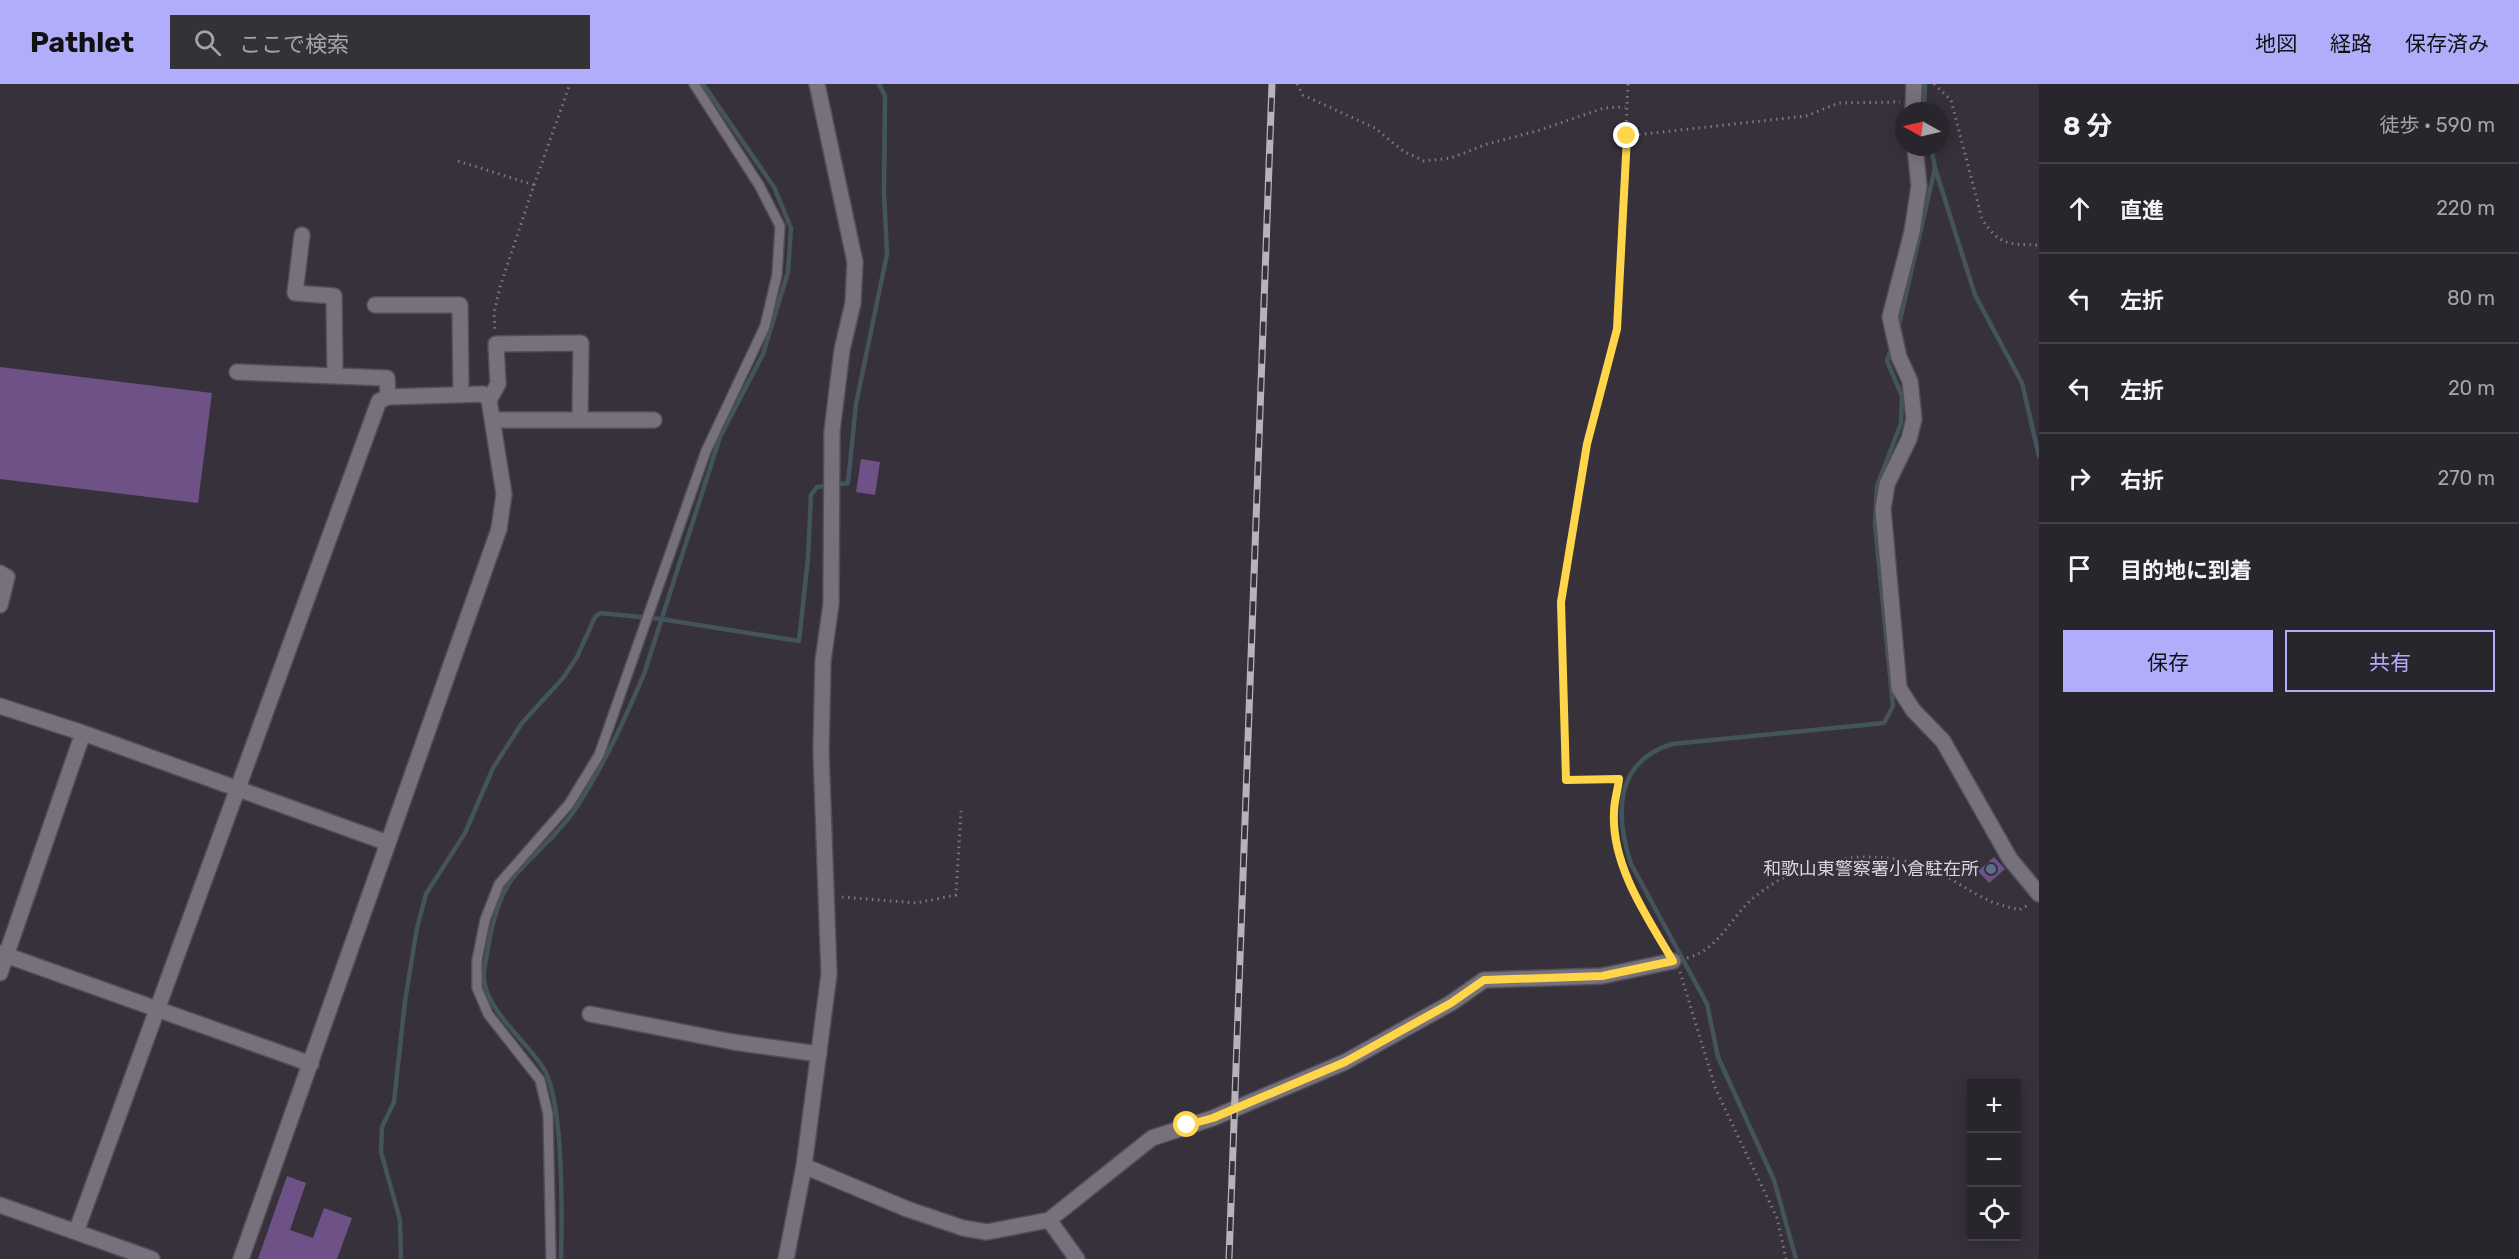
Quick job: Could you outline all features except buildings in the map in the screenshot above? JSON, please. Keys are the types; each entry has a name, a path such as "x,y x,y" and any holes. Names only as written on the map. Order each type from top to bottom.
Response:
{"street":[{"path":"786,1259 804,1166 830,974 821,752 823,661 831,604 832,431 842,350 853,303 855,262 817,84"},
{"path":"1913,102 1914,84"},
{"path":"1916,156 1919,186 1912,232 1890,317 1899,357 1910,381 1914,419 1909,439 1887,484 1883,509 1899,688 1913,710 1943,741 2010,859 2039,894"},
{"path":"302,235 296,293 334,296 335,376"},
{"path":"375,305 460,305 461,395"},
{"path":"489,400 498,384 496,344 581,343 580,420"},
{"path":"237,372 387,378 388,397"},
{"path":"76,1232 379,401 388,397 483,394 489,400 504,494 499,529 241,1259"},
{"path":"493,420 654,420"},
{"path":"0,573 7,577 0,605"},
{"path":"0,706 83,733 388,843"},
{"path":"0,973 3,954 83,733"},
{"path":"3,954 311,1064"},
{"path":"804,1166 908,1209 963,1228 987,1232 1049,1220 1152,1138 1213,1118 1345,1062 1451,1003 1484,980 1602,976 1673,961"},
{"path":"590,1014 733,1042 819,1054"},
{"path":"0,1205 150,1259"},
{"path":"1049,1220 1077,1259"}],"lane":[{"path":"551,1259 548,1114 540,1080 488,1014 477,988 477,960 485,920 499,884 569,804 599,755 706,451 765,326 777,275 780,226 759,185 694,84"}],"path":[{"path":"496,344 494,314 500,287 570,84"},
{"path":"1297,84 1303,95 1376,128 1403,151 1424,161 1451,158 1487,144 1537,131 1604,108 1625,106"},
{"path":"1628,84 1625,106 1627,136 1617,329 1587,444 1561,602 1566,780 1619,779 1614,812 1618,846 1640,904 1684,979 1716,1090 1777,1218 1786,1259"},
{"path":"1934,84 1950,100 1982,219 1993,235 2005,244 2039,245"},
{"path":"1627,136 1806,116 1839,103 1895,105"},
{"path":"458,160 534,185"},
{"path":"828,896 916,903 956,896 961,811"},
{"path":"1673,961 1699,955 1724,935 1740,908 1776,879 1831,860 1878,857 1928,868 1991,902 2019,910 2039,899"}],"waterway":[{"path":"561,1259 560,1161 551,1085 537,1059 492,1002 486,991 484,971 493,921 507,886 562,827 576,808 605,759 644,674 720,437 763,354 788,272 791,228 774,187 703,84"},
{"path":"401,1259 400,1220 381,1152 382,1127 394,1102 405,1001 417,928 426,894 465,833 493,768 522,723 563,678 577,657 595,617 600,613 661,619 799,641 808,558 811,495 817,487 848,483 856,404 887,254 884,194 885,96 879,84"},
{"path":"1924,102 1925,84"},
{"path":"1933,156 1975,295 2022,383 2039,456"},
{"path":"1898,329 1935,168"},
{"path":"1796,1259 1774,1180 1718,1057 1707,1004 1631,864 1622,827 1622,809 1629,777 1639,763 1653,752 1672,744 1884,723 1893,706 1875,524 1877,486 1901,423 1902,396 1887,361 1891,349"}],"railway":[{"path":"1229,1259 1272,84"}],"place":[{"name":"和歌山東警察署小倉駐在所","path":"1991,869"}],"route":[{"path":"1187,1125 1213,1118 1345,1062 1451,1003 1484,980 1602,976 1673,961 1640,904 1624,867 1615,836 1614,812 1619,779 1566,780 1561,602 1587,444 1617,329 1627,136"}]}
